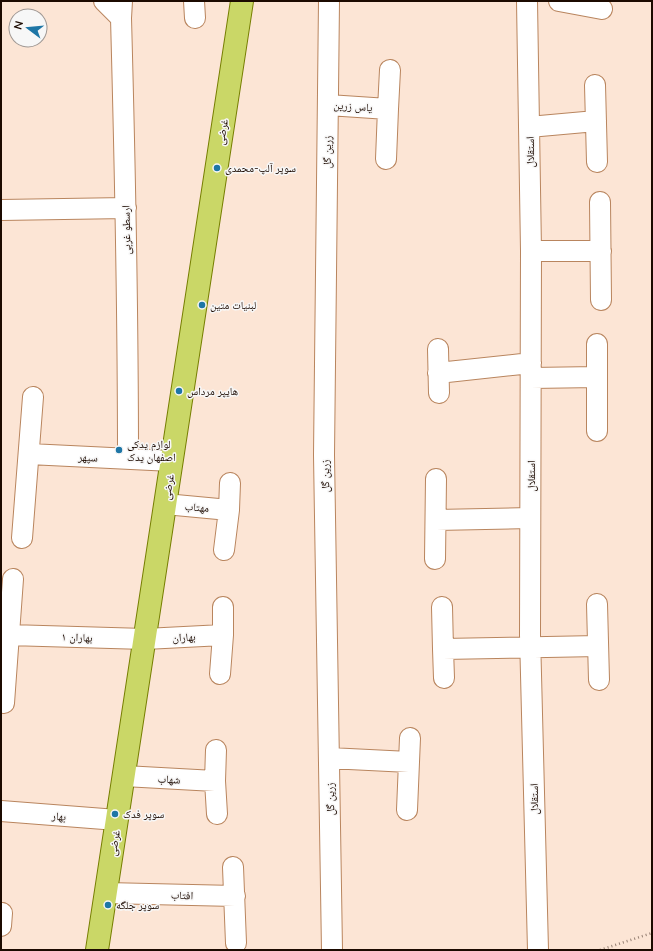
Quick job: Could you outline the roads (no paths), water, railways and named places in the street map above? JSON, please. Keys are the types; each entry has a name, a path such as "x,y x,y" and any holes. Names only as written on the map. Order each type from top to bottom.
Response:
{"main road":[{"name":"غرضی","path":"97,950 242,1"}],"street":[{"path":"104,1 122,10"},
{"name":"زرین گل","path":"329,1 324,455 332,950"},
{"name":"استقلال","path":"527,1 532,251 530,647 538,950"},
{"path":"559,1 602,9"},
{"name":"ارسطو غربی","path":"122,10 128,345 128,459"},
{"name":"یاس زرین","path":"328,104 388,109 390,70"},
{"path":"595,84 597,162"},
{"path":"386,159 388,109"},
{"path":"529,127 596,121"},
{"path":"600,202 601,300"},
{"path":"1,210 126,208"},
{"path":"532,251 601,251"},
{"path":"597,344 597,431"},
{"path":"438,349 439,393"},
{"path":"438,373 531,371 597,377"},
{"path":"22,538 33,397"},
{"name":"سپهر","path":"29,454 172,461"},
{"path":"435,559 436,479"},
{"path":"224,550 230,510 230,483"},
{"name":"مهتاب","path":"166,504 230,510"},
{"path":"436,520 530,518"},
{"path":"4,703 13,579"},
{"path":"597,604 599,680"},
{"path":"220,674 223,635 223,607"},
{"path":"442,607 444,678"},
{"name":"بهاران ۱","path":"9,635 145,639"},
{"name":"بهاران","path":"145,639 223,635"},
{"path":"443,649 598,646"},
{"path":"408,810 410,738"},
{"path":"216,750 215,781 217,814"},
{"path":"329,758 409,762"},
{"name":"شهاب","path":"124,776 215,781"},
{"name":"بهار","path":"1,811 117,820"},
{"path":"233,867 236,942"},
{"name":"افتاب","path":"106,893 235,896"}],"place":[{"name":"سوپر آلپ-محمدی","path":"217,168"},
{"name":"لبنیات متین","path":"202,305"},
{"name":"هایپر مرداس","path":"179,391"},
{"name":"لوازم یدکی اصفهان یدک","path":"119,450"},
{"name":"سوپر فدک","path":"115,814"},
{"name":"سوپر جلگه","path":"108,905"}]}
